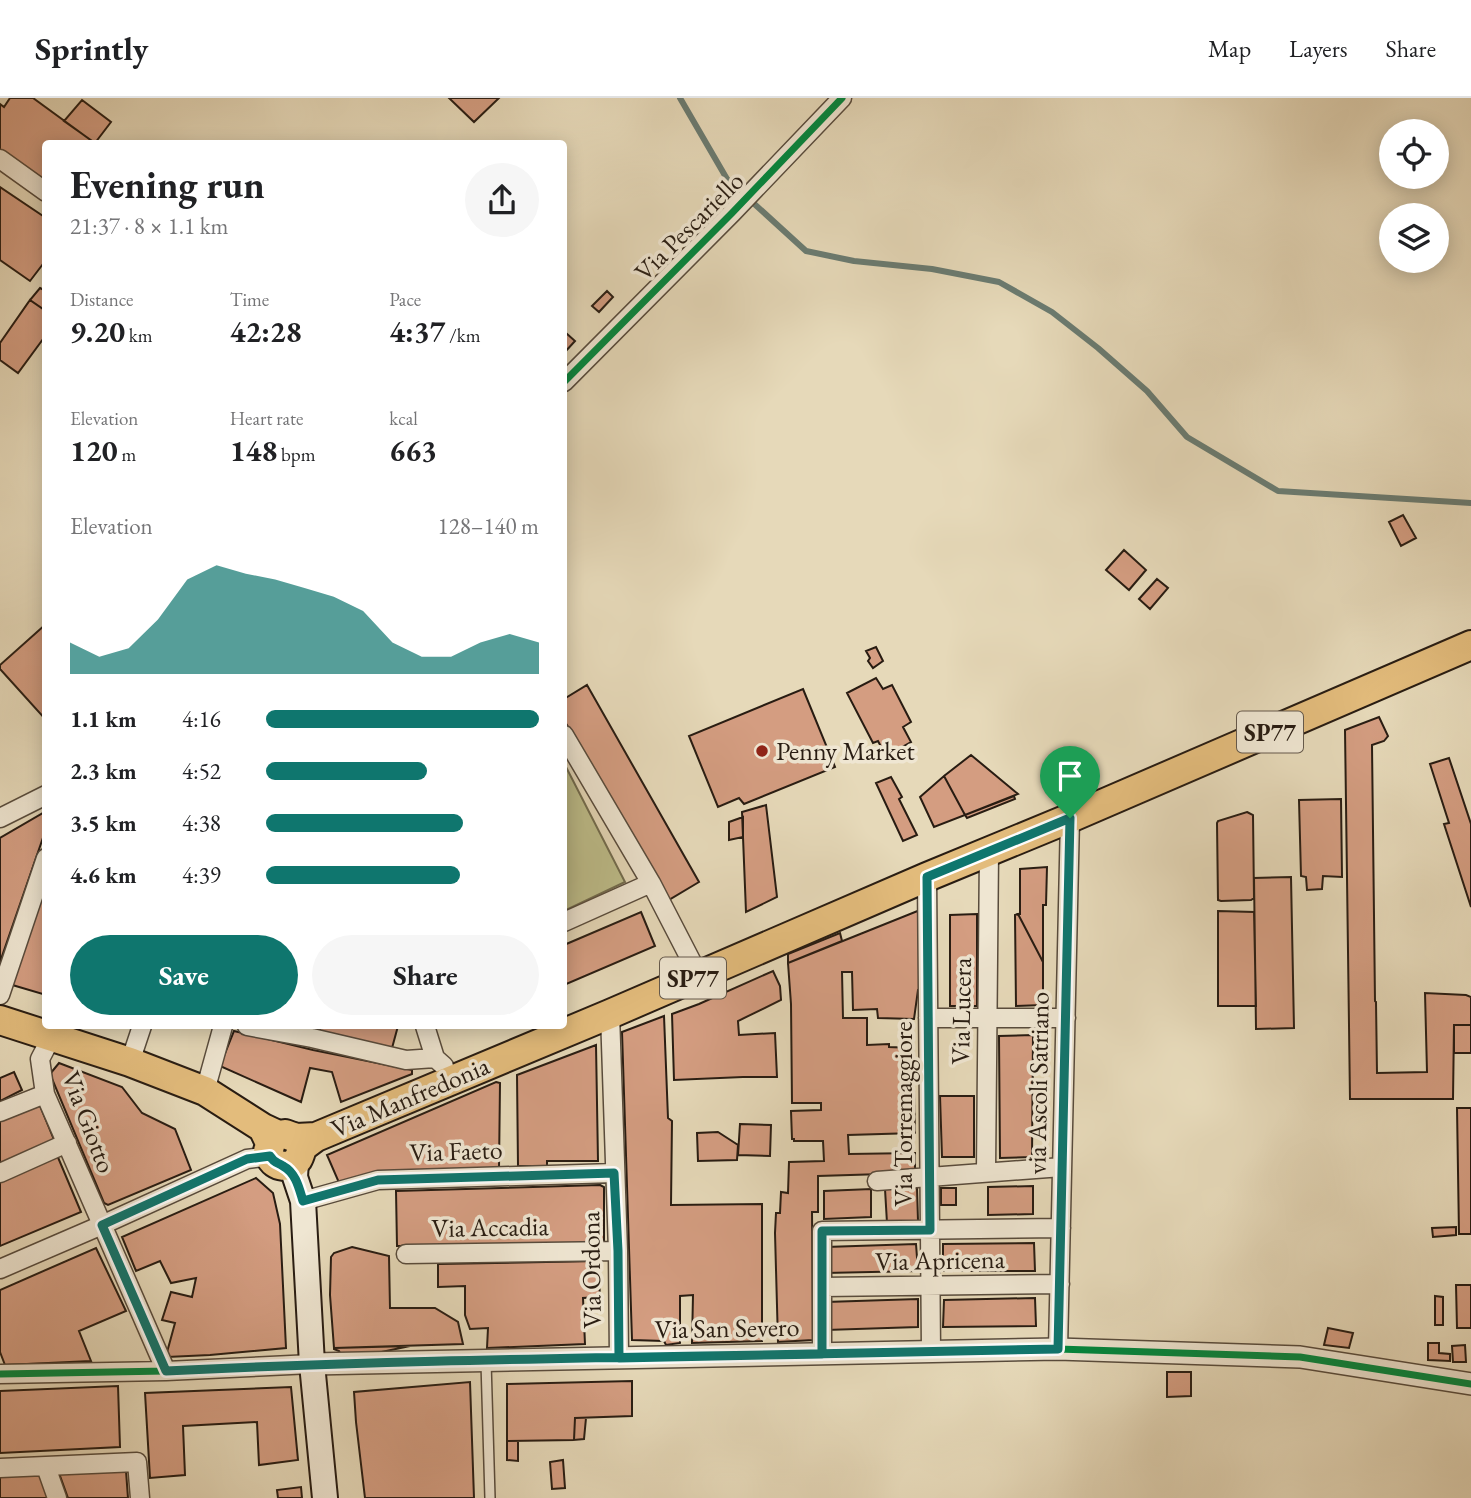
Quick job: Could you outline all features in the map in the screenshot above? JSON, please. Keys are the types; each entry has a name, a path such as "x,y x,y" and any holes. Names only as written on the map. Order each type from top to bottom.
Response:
{"main road":[{"name":"Via Manfredonia","path":"287,1149 610,1014 1471,645"},
{"path":"0,1020 130,1062 205,1091 287,1149 303,1201 312,1364 325,1498"}],"street":[{"name":"Via Pescariello","path":"567,380 842,98"},
{"path":"0,159 42,189"},
{"path":"567,740 651,883 699,976"},
{"path":"0,818 42,797"},
{"name":"via Ascoli Satriano","path":"1058,1349 1070,818"},
{"name":"Via Lucera","path":"986,1171 989,851"},
{"path":"0,995 42,870"},
{"name":"Via Torremaggiore","path":"927,877 931,1351"},
{"path":"567,921 651,883"},
{"name":"Via Ordona","path":"610,1014 619,1358"},
{"path":"928,1018 1066,1018"},
{"path":"130,1062 141,1029"},
{"path":"205,1091 222,1029"},
{"path":"280,1029 314,1032 406,1060 435,1058"},
{"path":"426,1029 435,1058 457,1077"},
{"name":"Via Giotto","path":"51,1038 40,1059 45,1094 166,1371"},
{"path":"0,1112 45,1094"},
{"path":"0,1173 67,1143"},
{"path":"0,1269 247,1159 287,1149"},
{"path":"877,1181 1062,1167"},
{"name":"Via Faeto","path":"303,1201 378,1180 614,1173"},
{"path":"822,1354 822,1231 1061,1228"},
{"name":"Via Accadia","path":"405,1254 618,1251"},
{"name":"Via Apricena","path":"821,1287 1060,1284"},
{"name":"Via San Severo","path":"312,1364 1058,1349 1300,1357 1471,1384"},
{"path":"2,1369 166,1371 312,1364"},
{"path":"0,1468 137,1462 139,1498"},
{"path":"46,1467 57,1498"}],"lane":[{"path":"486,1360 490,1498"}],"green space":[{"path":"567,769 625,882 567,910"}],"building":[{"path":"10,98 33,98 91,140 42,140 42,181 0,155 0,104 4,107"},
{"path":"449,98 499,98 474,122"},
{"path":"82,100 111,122 97,140 91,140 64,121"},
{"path":"0,187 42,215 42,265 30,281 0,260"},
{"path":"40,288 42,289 42,308 30,300"},
{"path":"607,291 613,297 599,312 592,306"},
{"path":"30,300 42,308 42,340 18,373 0,360 0,343"},
{"path":"567,334 575,341 567,350"},
{"path":"1403,515 1416,538 1401,546 1389,522"},
{"path":"1124,550 1146,570 1129,590 1106,570"},
{"path":"1157,579 1168,588 1150,609 1139,599"},
{"path":"42,628 42,716 0,669 0,665"},
{"path":"876,647 883,661 873,668 866,651"},
{"path":"876,678 883,689 892,685 911,722 903,727 911,742 886,756 878,741 873,743 847,693"},
{"path":"587,685 699,882 667,901 567,725 567,697"},
{"name":"Penny Market","path":"803,689 835,767 744,804 739,798 718,807 689,736"},
{"path":"1379,717 1388,736 1384,741 1372,745 1377,1073 1427,1072 1425,993 1466,995 1471,997 1471,1025 1454,1025 1453,1099 1350,1099 1345,730"},
{"path":"971,755 1018,794 965,815 944,776"},
{"path":"1449,758 1471,824 1471,907 1444,824 1449,823 1430,764"},
{"path":"944,776 965,815 934,827 920,797"},
{"path":"891,777 917,835 903,841 876,783"},
{"path":"1014,796 1015,799 967,818 965,815"},
{"path":"1341,799 1342,877 1323,876 1322,889 1307,890 1306,877 1301,876 1299,800"},
{"path":"766,805 777,897 746,912 742,812"},
{"path":"1247,812 1253,815 1254,898 1221,901 1218,900 1217,823"},
{"path":"42,814 42,841 0,962 0,838"},
{"path":"743,817 743,837 729,840 729,822"},
{"path":"1047,867 1046,905 1043,905 1043,962 1018,914 1020,869"},
{"path":"1291,877 1294,1028 1256,1029 1254,878"},
{"path":"42,889 42,994 9,984"},
{"path":"920,910 920,989 914,1019 878,1018 877,1009 853,1010 852,972 842,972 843,1018 867,1018 867,1045 889,1044 889,1047 913,1048 915,1133 848,1135 849,1154 915,1153 915,1173 818,1176 818,1212 812,1212 813,1340 778,1342 775,1233 781,1192 788,1193 789,1162 824,1161 823,1141 792,1139 791,1111 821,1110 821,1103 792,1103 788,963"},
{"path":"1218,911 1254,912 1256,1006 1218,1006"},
{"path":"641,912 655,946 567,984 567,944"},
{"path":"977,914 977,1006 950,1006 950,915"},
{"path":"1018,914 1043,962 1043,1005 1016,1006 1015,915"},
{"path":"840,933 842,941 788,963 788,954"},
{"path":"773,971 780,986 781,1000 738,1021 739,1035 775,1033 777,1077 674,1080 672,1014"},
{"path":"664,1016 668,1118 672,1121 671,1205 762,1204 762,1341 692,1343 693,1295 680,1296 680,1343 666,1345 664,1341 632,1340 622,1032"},
{"path":"1454,1025 1471,1025 1471,1053 1454,1053"},
{"path":"320,1029 397,1029 392,1048 318,1034"},
{"path":"234,1031 412,1070 412,1074 341,1102 332,1072 310,1068 301,1102 220,1066"},
{"path":"1033,1035 1032,1157 1000,1158 999,1036"},
{"path":"596,1045 598,1161 547,1161 547,1169 518,1166 517,1075"},
{"path":"59,1063 122,1087 142,1113 175,1129 191,1170 108,1205 104,1203 50,1074"},
{"path":"14,1072 22,1090 0,1101 0,1078"},
{"path":"496,1082 500,1083 499,1169 340,1185 327,1155"},
{"path":"940,1096 974,1096 974,1157 942,1157"},
{"path":"39,1103 55,1142 0,1165 0,1121"},
{"path":"1457,1108 1471,1108 1471,1234 1459,1234"},
{"path":"740,1124 771,1125 770,1156 738,1155"},
{"path":"718,1132 738,1145 737,1160 698,1161 697,1133"},
{"path":"57,1155 81,1212 0,1246 0,1181"},
{"path":"256,1178 273,1193 280,1224 286,1348 167,1357 175,1323 162,1320 171,1292 192,1297 196,1278 171,1283 160,1261 136,1271 122,1237"},
{"path":"1033,1186 1033,1214 988,1215 988,1187"},
{"path":"604,1187 604,1242 601,1244 397,1246 396,1191"},
{"path":"917,1188 918,1221 887,1223 885,1189"},
{"path":"941,1188 956,1188 956,1205 941,1205"},
{"path":"871,1189 871,1217 824,1219 824,1191"},
{"path":"1456,1227 1456,1235 1433,1237 1432,1228"},
{"path":"1034,1243 1035,1271 943,1271 943,1244"},
{"path":"916,1244 918,1271 825,1273 826,1247"},
{"path":"352,1247 389,1256 390,1308 435,1308 458,1322 463,1344 334,1348 330,1295 331,1257 334,1253"},
{"path":"96,1248 126,1311 79,1331 91,1361 5,1365 0,1352 0,1290"},
{"path":"598,1261 600,1297 583,1298 585,1344 487,1348 488,1328 470,1329 465,1315 465,1286 438,1287 438,1264"},
{"path":"1456,1285 1471,1285 1471,1328 1457,1328"},
{"path":"1435,1296 1443,1297 1443,1325 1435,1325"},
{"path":"1035,1298 1036,1326 943,1327 944,1300"},
{"path":"918,1299 918,1327 826,1330 826,1302"},
{"path":"1328,1328 1353,1333 1349,1348 1324,1345"},
{"path":"1428,1343 1439,1343 1439,1353 1450,1354 1450,1361 1428,1360"},
{"path":"1465,1345 1466,1362 1453,1362 1452,1346"},
{"path":"410,1346 372,1354 340,1353 334,1349 334,1348"},
{"path":"1167,1372 1191,1372 1191,1396 1167,1397"},
{"path":"632,1381 632,1416 575,1418 574,1440 507,1441 507,1384"},
{"path":"470,1382 474,1498 365,1498 354,1392"},
{"path":"118,1386 120,1447 0,1453 0,1391"},
{"path":"291,1387 298,1460 259,1465 257,1422 183,1426 185,1475 150,1478 145,1393"},
{"path":"575,1418 586,1418 584,1439 574,1440"},
{"path":"507,1441 518,1441 518,1461 507,1460"},
{"path":"563,1460 565,1488 552,1489 550,1462"},
{"path":"126,1471 128,1498 68,1498 59,1473"},
{"path":"0,1475 40,1475 49,1498 0,1498"},
{"path":"301,1487 302,1498 278,1498 277,1490"}],"waterway":[{"path":"680,98 727,179 806,251 854,261 932,269 999,282 1052,312 1098,348 1147,391 1187,437 1278,491 1471,503"}],"cycle path":[{"path":"567,379 842,98"},
{"path":"1058,1349 1070,818"},
{"path":"0,1374 166,1371 312,1364 1058,1349 1300,1357 1471,1384"}],"place":[{"name":"Penny Market","path":"762,751"}],"route":[{"path":"1070,818 927,877 930,1230 822,1231 822,1354 619,1358 553,1359 390,1363 312,1364 166,1371 102,1225 247,1159 270,1156 295,1177 303,1201 378,1180 614,1173 619,1358 877,1353 1058,1349 1070,818"}]}
